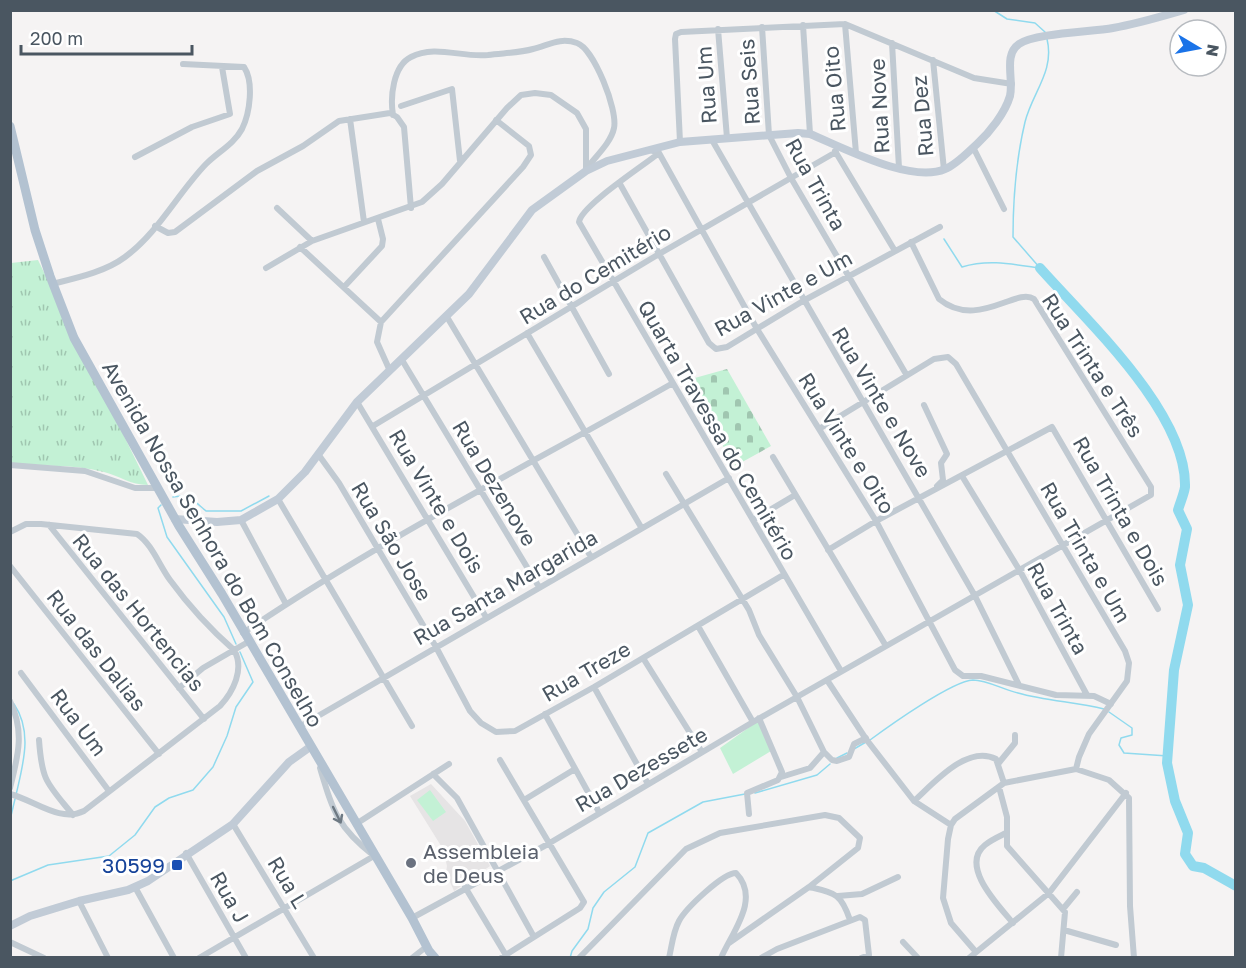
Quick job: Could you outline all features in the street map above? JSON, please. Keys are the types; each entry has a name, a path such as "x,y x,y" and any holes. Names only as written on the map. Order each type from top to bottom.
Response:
{"main road":[{"path":"175,519 217,522 241,520 278,499 318,454 357,402 447,317 479,282 532,210 586,170 608,161 680,142 810,134 898,168 928,172 944,170 973,147 1002,112 1009,98 1012,84 1011,57 1014,48 1037,38 1133,24 1184,10"},
{"name":"Avenida Nossa Senhora do Bom Conselho","path":"10,126 34,228 52,284 74,338 175,519 412,918 429,953"},
{"path":"10,926 30,916 135,887 233,824 287,764 310,747"}],"street":[{"path":"718,29 845,24 974,78 1012,84"},
{"name":"Rua Oito","path":"845,24 856,153"},
{"path":"803,25 810,134"},
{"name":"Rua Seis","path":"762,27 769,135"},
{"name":"Rua Um","path":"680,142 675,35 694,31 718,29 727,138"},
{"path":"393,115 393,91 399,68 410,57 428,51 484,56 533,50 558,40 576,42 584,47 609,94 614,111 614,129 605,146 586,170"},
{"name":"Rua Nove","path":"891,43 898,168"},
{"name":"Rua Dez","path":"933,60 944,170"},
{"path":"52,284 85,275 124,258 155,226 207,163 235,139 243,127 249,102 247,71 242,66 183,64"},
{"path":"135,157 192,128 230,114 222,67"},
{"path":"401,106 452,89 460,161"},
{"path":"266,268 312,241 411,208 433,192 521,95 535,93 551,95 572,108 584,123 586,170"},
{"path":"155,226 168,233 178,230 257,171 292,153 339,121 384,113 393,115 404,127 411,208"},
{"path":"350,119 364,222"},
{"path":"390,371 376,342 381,322 523,167 531,155 529,146 496,120"},
{"name":"Rua Trinta","path":"769,135 791,178 906,374"},
{"name":"Rua Vinte e Nove","path":"712,140 802,301 920,497 975,596 1019,685"},
{"path":"831,143 895,251"},
{"path":"973,147 1004,209"},
{"path":"649,150 659,153"},
{"name":"Rua do Cemitério","path":"373,426 571,309 613,281 836,152"},
{"path":"620,184 659,153"},
{"name":"Rua Vinte e Oito","path":"659,153 757,328 876,521 952,666 961,675 981,676 1019,685"},
{"name":"Rua Vinte e Um","path":"620,184 713,348 727,347 802,301 940,227"},
{"name":"Quarta Travessa do Cemitério","path":"620,184 590,205 580,217 579,222 841,671"},
{"path":"277,208 312,241"},
{"path":"344,287 384,242 378,219"},
{"name":"Rua Trinta e Três","path":"911,242 939,299 947,304 982,310 1021,296 1034,299 1146,478 1152,489 1151,495"},
{"path":"300,247 381,322"},
{"path":"544,257 609,374"},
{"path":"447,317 591,557"},
{"path":"527,333 641,527"},
{"path":"819,429 906,374 934,359 951,358 1008,450 876,521 828,550"},
{"name":"Rua Dezenove","path":"402,360 538,587"},
{"path":"243,633 286,604 480,489 673,383"},
{"name":"Rua Vinte e Dois","path":"357,402 486,617"},
{"path":"924,405 947,454 941,463 943,480 932,491"},
{"name":"Rua Trinta e Dois","path":"1008,450 1047,427 1054,429 1158,609"},
{"name":"Rua Trinta e Um","path":"1008,450 1125,651 1129,672 1127,681 1110,706"},
{"name":"Rua São Jose","path":"318,454 339,483 436,647"},
{"path":"773,457 885,646"},
{"path":"10,465 85,471 135,488 158,488"},
{"path":"666,474 742,599 759,635 797,697 824,752 832,760 837,761 849,757 854,744 868,740"},
{"name":"Rua Trinta","path":"962,476 1020,571 1087,695"},
{"name":"Rua Santa Margarida","path":"299,728 486,617 729,478"},
{"path":"753,520 795,495"},
{"name":"Rua Dezessete","path":"412,918 465,887 548,844 756,720 1151,495"},
{"path":"278,499 412,726"},
{"path":"241,520 286,604"},
{"path":"10,532 26,524 130,532 142,537 170,580 208,627 234,650 239,662 231,692 220,706 110,791 73,815 50,811 14,795"},
{"name":"Rua das Hortencias","path":"49,525 204,719"},
{"name":"Rua das Dalias","path":"10,566 159,754"},
{"name":"Rua Treze","path":"436,647 470,711 488,728 496,732 508,733 594,687 783,575"},
{"path":"698,626 756,720 781,767 781,777"},
{"path":"179,688 203,668 248,642"},
{"path":"643,658 702,752"},
{"name":"Rua Um","path":"21,673 110,791"},
{"path":"827,680 914,801 951,825"},
{"path":"1019,685 1056,695 1087,695 1110,706 1084,744 1076,769"},
{"path":"594,687 648,784"},
{"path":"10,788 21,742 21,731 11,703"},
{"path":"545,714 599,812"},
{"path":"998,764 1015,743 1015,735"},
{"path":"39,740 41,769 46,782 73,815"},
{"path":"749,814 746,795 781,777 810,768 824,752"},
{"path":"914,801 961,762 990,756 996,759 1007,817 1007,846 1063,909 1064,930 1061,957"},
{"path":"465,887 504,956 580,908 583,898 548,844 500,760"},
{"path":"199,957 374,856 350,837 342,824 333,808 318,762"},
{"path":"355,824 448,764"},
{"path":"524,800 575,769"},
{"path":"1126,793 1049,893 974,955 951,923 943,898 951,825 968,808 1001,785 1076,769 1109,780 1126,793 1131,805 1130,887 1134,957"},
{"path":"432,774 457,798 534,937"},
{"path":"579,957 686,849 706,837 813,816 832,815 839,818 860,838 861,845 808,887 729,943"},
{"name":"Rua L","path":"233,824 314,957"},
{"path":"1006,833 984,845 979,854 978,869 984,888 1012,923"},
{"name":"Rua J","path":"186,853 246,957"},
{"path":"669,957 675,928 683,914 727,876 736,873 747,897 745,909 721,957"},
{"path":"808,887 838,896 862,894 898,877"},
{"path":"135,887 174,957"},
{"path":"1063,909 1077,892"},
{"path":"838,896 844,902 850,920"},
{"path":"79,901 108,957"},
{"path":"761,957 850,920 864,918 870,949 864,957"},
{"path":"1064,930 1116,945"},
{"path":"10,942 44,957"},
{"path":"903,942 918,957"},
{"path":"98,957 104,950"},
{"path":"412,957 429,953"}],"shaded area":[{"path":"431,784 465,821 490,866 454,891 446,873 447,866 443,849 410,796"}],"green space":[{"path":"38,260 148,485 136,484 104,472 81,468 11,465 11,263"},
{"path":"727,369 771,446 735,466 684,381"},
{"path":"758,721 771,751 733,774 720,748"},
{"path":"430,790 446,812 433,821 417,800"}],"waterway":[{"path":"993,10 1007,19 1035,23 1045,32"},
{"path":"1040,268 1013,237 1013,223 1019,151 1028,111 1042,82 1048,61 1047,39"},
{"path":"944,239 962,267 991,263 1039,268"},
{"path":"1040,268 1131,370 1170,429 1181,459 1185,487 1178,510 1187,529 1180,565 1188,605 1174,670 1167,763 1175,801 1188,833 1185,854 1193,866 1204,868 1236,886"},
{"path":"173,497 188,497 206,511 241,511 269,496"},
{"path":"161,505 158,508 167,537 224,617 236,644"},
{"path":"10,881 48,865 109,856 135,835 155,807 169,798 193,790 213,767 227,736 236,707 253,682 240,652"},
{"path":"870,740 936,696 963,682 973,680 1029,696 1104,709"},
{"path":"14,704 20,715 25,737 16,795"},
{"path":"1109,712 1132,728 1132,735 1121,738 1119,745 1124,753 1168,756"},
{"path":"854,749 866,742"},
{"path":"837,758 847,753"},
{"path":"755,793 817,775 830,764"},
{"path":"570,958 572,951 588,929 593,908 604,892 635,867 648,833 703,802 745,794"},
{"path":"10,820 15,799"}],"place":[{"name":"Assembleia de Deus","path":"411,863"},
{"name":"30599","path":"177,865"}]}
